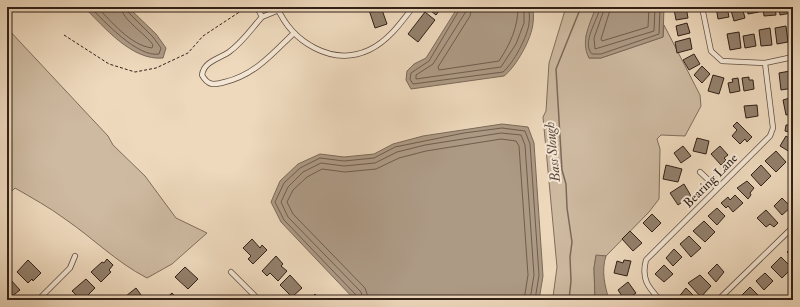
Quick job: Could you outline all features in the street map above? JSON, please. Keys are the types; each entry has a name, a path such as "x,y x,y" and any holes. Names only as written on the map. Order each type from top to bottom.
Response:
{"street":[{"path":"257,7 262,17"},
{"path":"404,7 409,12"},
{"path":"294,33 257,68 239,79 213,85 206,82 202,75 203,69 208,63 230,52 262,17 278,8 282,19 294,33 313,48 331,54 350,56 370,50 388,38 412,7"},
{"path":"702,7 711,52 722,61 765,62 793,57"},
{"name":"Bearing Lane","path":"660,300 649,288 643,271 646,260 770,136 773,128 765,62"},
{"path":"700,172 717,188"},
{"path":"718,300 793,227"},
{"path":"38,300 70,268 75,256"},
{"path":"231,272 259,300"}],"path":[{"path":"64,35 110,64 135,72 156,68 188,53 203,36 247,7"}],"shaded area":[{"path":"566,7 596,7 586,36 589,58 601,58 663,37 664,25 700,95 701,106 685,136 661,135 657,139 660,149 659,199 649,212 606,256 596,256 594,268 595,300 551,300 553,297 557,267 543,117 546,111 549,63"},
{"path":"7,28 108,136 113,145 145,176 176,218 207,233 172,264 147,278 125,265 53,210 15,188 7,196"}],"water":[{"path":"84,7 128,7 156,34 166,48 163,58 140,54 119,41"},
{"path":"458,7 533,7 532,29 523,52 509,72 504,76 411,89 406,80 407,71 414,64 426,58"},
{"path":"596,7 664,7 663,37 601,58 589,58 585,45 587,32"},
{"path":"502,124 528,127 534,143 543,276 539,300 355,300 281,222 271,202 280,181 298,164 320,154 344,157 374,154 393,144 423,136"},
{"path":"596,255 606,256 604,273 609,300 595,300 594,268"}],"building":[{"path":"368,7 381,7 387,24 375,28"},
{"path":"426,7 442,7 436,15"},
{"path":"686,7 688,18 676,20 674,9"},
{"path":"716,7 727,7 729,17 718,19"},
{"path":"730,7 742,7 745,18 734,21"},
{"path":"747,7 758,7 759,12 748,14"},
{"path":"763,7 775,7 776,15 764,16"},
{"path":"779,7 791,7 791,13 780,15"},
{"path":"425,12 435,20 418,42 408,34"},
{"path":"687,23 690,33 678,36 676,26"},
{"path":"793,25 793,41 792,41 790,26"},
{"path":"786,26 788,42 777,44 775,28"},
{"path":"770,28 772,45 761,46 759,30"},
{"path":"739,32 741,48 730,50 727,34"},
{"path":"754,34 756,46 745,48 743,36"},
{"path":"690,38 692,49 677,53 675,42"},
{"path":"694,54 700,64 689,70 683,60"},
{"path":"702,66 710,74 702,83 694,75"},
{"path":"790,71 793,88 781,90 779,73"},
{"path":"713,75 724,78 719,94 708,91"},
{"path":"749,77 749,80 753,80 754,89 744,91 742,78"},
{"path":"738,78 740,91 730,93 728,83 733,82 732,79"},
{"path":"793,97 793,114 786,115 783,100"},
{"path":"757,105 758,116 746,118 744,106"},
{"path":"791,119 793,119 793,133 785,131 786,125 790,125"},
{"path":"737,122 752,137 747,142 745,139 740,144 732,136 737,130 733,126"},
{"path":"786,136 793,141 793,147 790,152 780,146"},
{"path":"697,138 709,141 706,154 693,151"},
{"path":"683,146 691,156 681,163 674,153"},
{"path":"720,146 728,155 724,158 726,160 721,165 711,154"},
{"path":"776,151 786,162 776,172 765,161"},
{"path":"666,165 682,169 678,182 663,179"},
{"path":"761,165 771,176 761,186 751,175"},
{"path":"747,181 754,188 748,199 737,188"},
{"path":"684,184 691,196 678,205 670,193"},
{"path":"735,195 743,203 733,212 728,206 726,208 721,203 728,197 730,200"},
{"path":"782,198 791,207 782,215 774,206"},
{"path":"717,208 725,216 717,225 708,216"},
{"path":"766,210 778,223 774,227 770,224 766,227 757,218"},
{"path":"652,214 661,223 652,232 643,223"},
{"path":"704,221 715,232 705,242 693,231"},
{"path":"630,231 642,243 633,251 622,239"},
{"path":"689,236 701,248 691,257 680,244"},
{"path":"252,239 260,248 262,245 267,250 253,264 248,259 251,256 243,248"},
{"path":"793,246 793,258 787,252"},
{"path":"674,249 682,257 673,266 666,258"},
{"path":"276,256 283,264 281,266 287,271 278,281 270,273 267,276 262,271"},
{"path":"781,257 792,268 782,278 771,267"},
{"path":"107,259 113,265 109,270 111,272 101,282 91,272 102,262 104,263"},
{"path":"28,260 41,273 33,281 32,279 28,283 17,272"},
{"path":"624,260 631,261 627,276 614,273 617,261 623,263"},
{"path":"717,264 724,272 716,282 708,273"},
{"path":"664,265 673,274 664,282 655,274"},
{"path":"185,267 198,279 188,289 175,277"},
{"path":"765,273 773,281 764,290 756,281"},
{"path":"290,275 302,288 292,297 280,285"},
{"path":"700,275 711,286 701,297 688,283"},
{"path":"8,277 20,290 7,300 7,278"},
{"path":"86,279 95,288 88,295 90,298 88,300 81,300 72,291"},
{"path":"628,282 636,293 626,300 622,300 620,297 622,296 618,290"},
{"path":"750,287 760,297 758,300 743,300 740,297"},
{"path":"136,288 144,299 121,300"},
{"path":"686,288 697,299 696,300 677,299"},
{"path":"172,293 177,299 165,299"},
{"path":"315,294 320,300 309,300"}],"waterway":[{"name":"Bass Slough","path":"569,300 571,281 570,257 572,242 567,208 566,184 562,170 556,69 581,7"}]}
